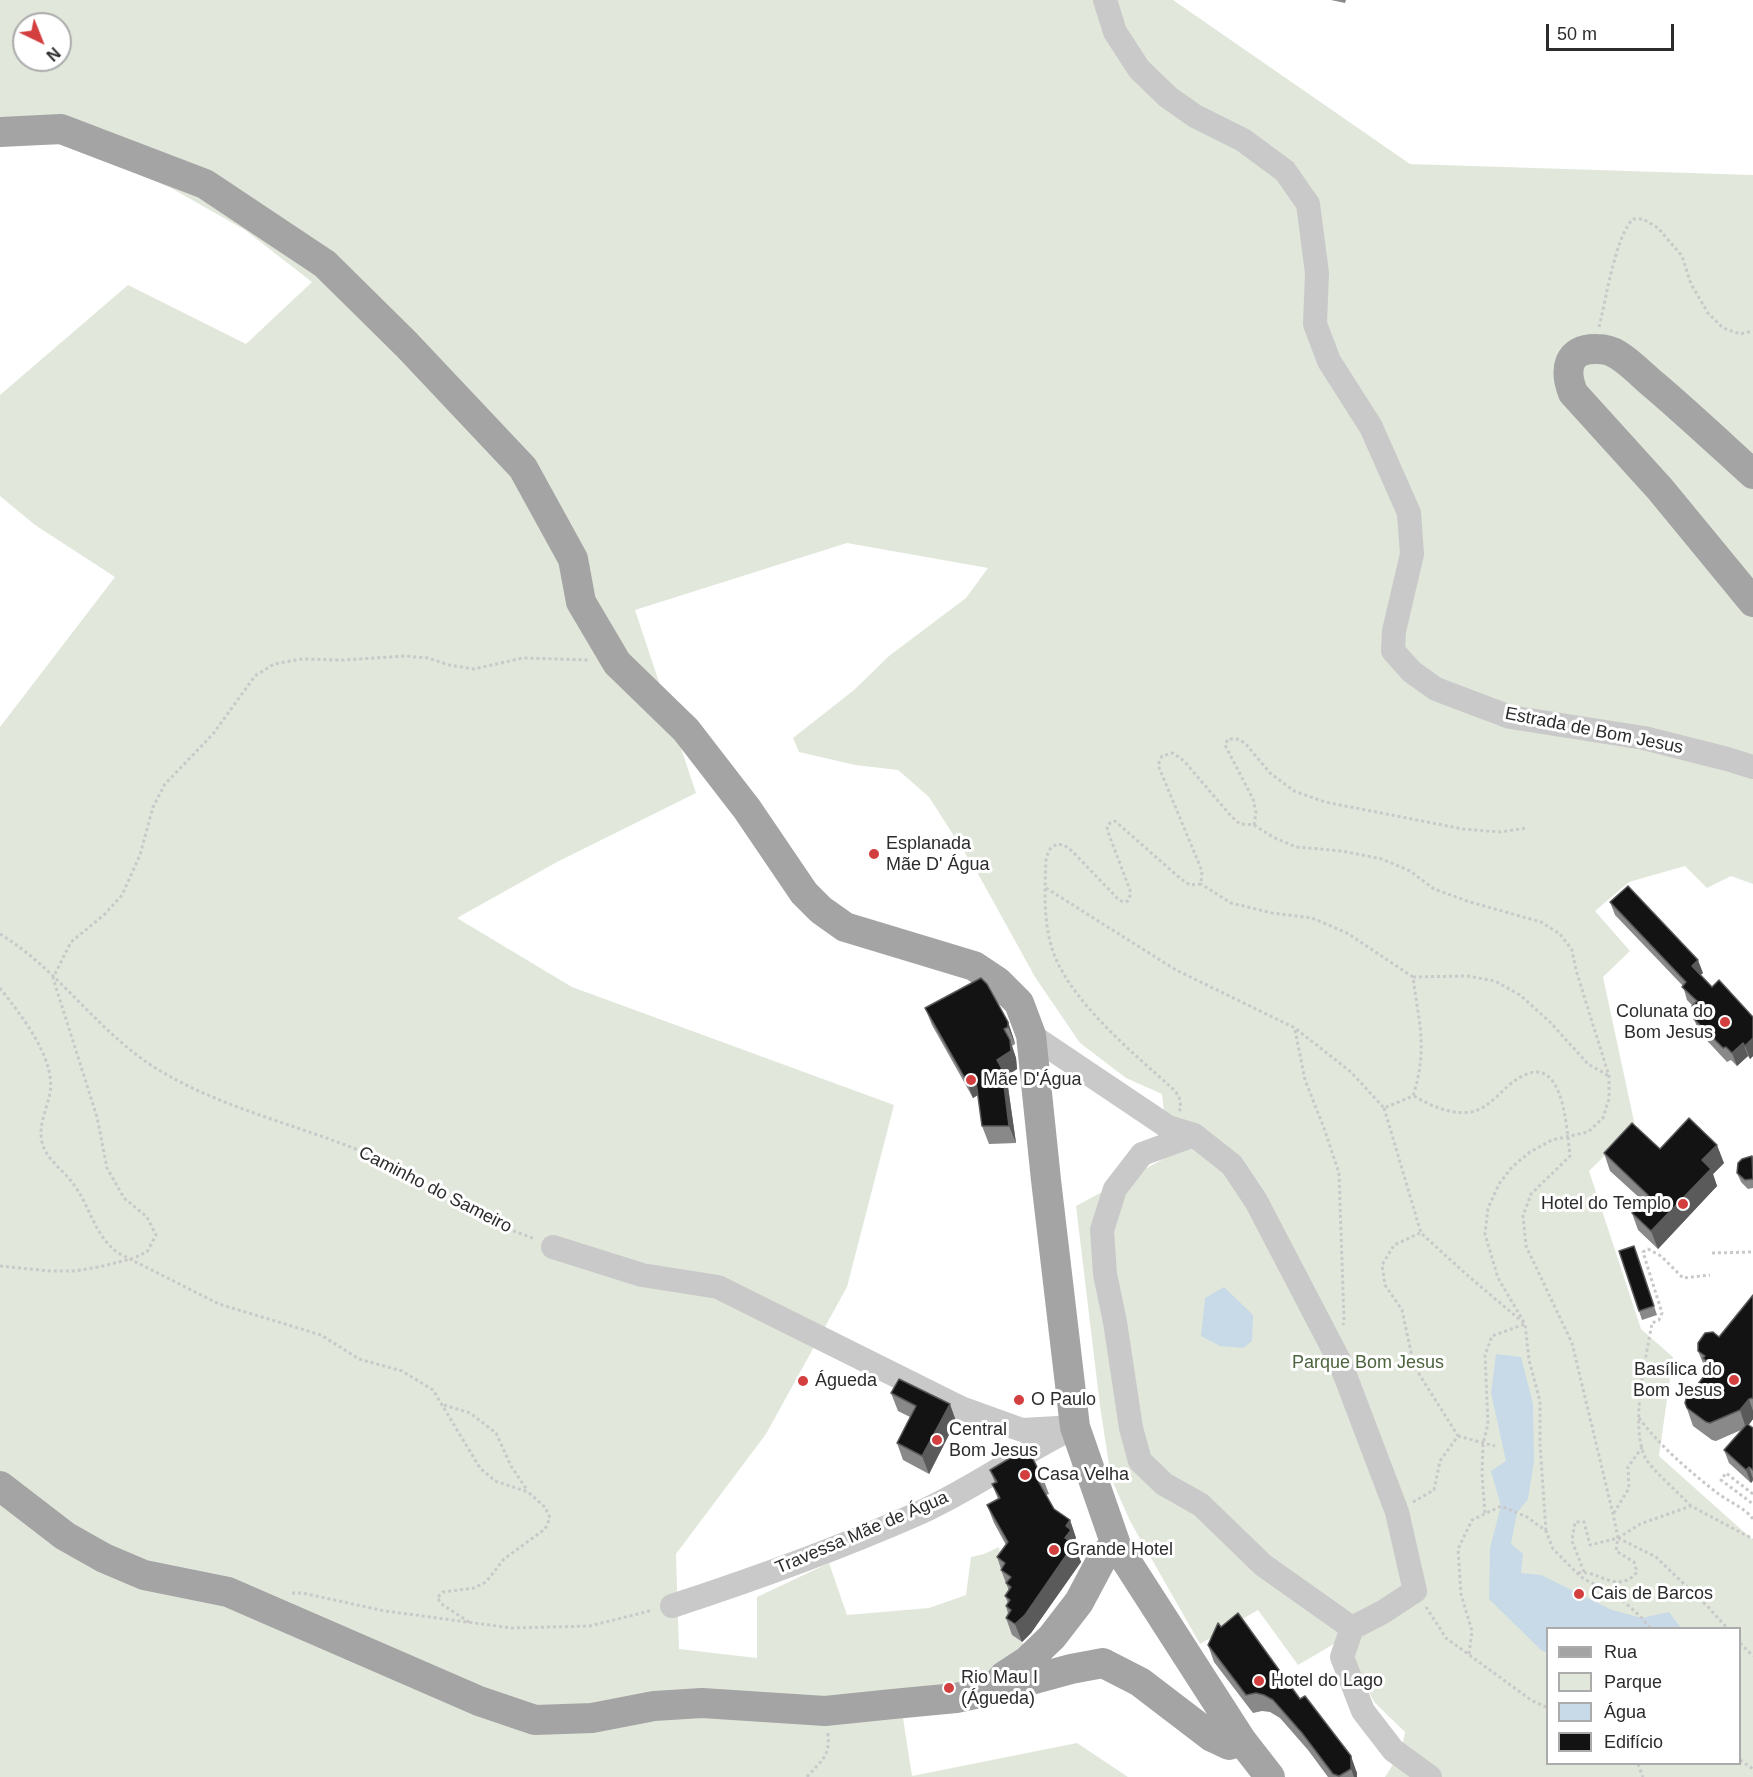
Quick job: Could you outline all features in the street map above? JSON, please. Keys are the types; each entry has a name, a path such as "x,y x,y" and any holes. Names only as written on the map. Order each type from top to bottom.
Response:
{"main road":[{"path":"0,132 61,129 206,184 325,264 407,345 523,468 573,559 581,602 617,663 686,730 747,809 804,893 821,910 845,927 974,966 998,982 1015,998 1024,1014 1031,1035 1075,1426 1116,1545 1242,1741 1270,1777"},
{"path":"1753,474 1618,355 1603,349 1584,349 1568,365 1567,379 1573,393 1660,489 1753,602"},
{"path":"0,1486 66,1536 104,1558 144,1575 228,1592 479,1701 535,1720 592,1718 654,1706 702,1702 825,1711 956,1698 1103,1663 1140,1682 1212,1737 1229,1745 1242,1741"},
{"path":"994,1690 1004,1676 1027,1661 1052,1637 1079,1602 1104,1555 1116,1545"}],"street":[{"name":"Estrada de Bom Jesus","path":"1105,0 1115,32 1139,69 1168,97 1195,116 1244,140 1285,171 1308,204 1317,273 1315,324 1329,361 1371,427 1409,513 1412,554 1394,631 1393,651 1412,672 1436,689 1510,717 1644,738 1753,767"},
{"path":"1031,1035 1168,1128 1194,1135 1232,1165 1256,1201 1335,1351 1397,1512 1415,1592 1352,1628 1342,1657 1363,1711 1393,1750 1430,1777"},
{"path":"1194,1135 1142,1154 1115,1189 1101,1230 1105,1274 1115,1322 1131,1428 1140,1461 1164,1484 1202,1505 1263,1565 1352,1628"},
{"path":"553,1247 642,1275 718,1287 961,1408 1022,1430 1075,1426"},
{"name":"Travessa Mãe de Água","path":"672,1606 790,1565 918,1513 1075,1426"}],"path":[{"path":"1594,349 1618,251 1627,225 1633,219 1643,219 1658,228 1682,256 1691,284 1708,313 1724,328 1740,334 1753,331"},
{"path":"0,1266 75,1271 131,1259 147,1252 156,1235 147,1217 124,1198 107,1168 97,1117 53,978 71,942 105,914 122,895 140,855 153,807 165,784 213,734 255,676 274,664 302,659 343,660 405,656 428,658 474,669 523,658 586,659 617,663"},
{"path":"1254,825 1256,812 1252,799 1225,745 1227,739 1236,739 1245,743 1270,773 1294,791 1325,802 1463,829 1500,832 1527,828"},
{"path":"1201,884 1202,871 1158,765 1162,756 1173,753 1184,762 1240,824 1254,825 1273,837 1296,847 1342,851 1382,859 1410,871 1434,889 1470,902 1541,922 1560,934 1572,950 1609,1076 1609,1099 1603,1118 1588,1132 1552,1140 1530,1152 1512,1167 1499,1184 1488,1208 1485,1234 1498,1278 1525,1324 1529,1360 1540,1401 1540,1444 1546,1531 1553,1550 1577,1573 1618,1596 1649,1627"},
{"path":"1152,1116 1165,1123 1172,1120 1181,1108 1179,1096 1098,1017 1066,978 1052,947 1046,919 1046,858 1050,849 1057,844 1064,845 1118,900 1128,901 1130,890 1107,827 1115,821 1180,879 1190,885 1201,884 1231,903 1272,913 1312,918 1347,933 1413,977 1467,976 1495,981 1520,995 1550,1022 1588,1064 1609,1076"},
{"path":"1045,887 1176,970 1294,1028 1351,1072 1384,1108 1421,1233 1525,1324"},
{"name":"Caminho do Sameiro","path":"0,934 33,957 111,1035 162,1072 226,1103 303,1129 387,1162 480,1217 553,1247"},
{"path":"1384,1108 1413,1096 1420,1074 1423,1052 1413,977"},
{"path":"0,988 38,1043 49,1068 51,1090 40,1134 47,1155 76,1187 104,1240 118,1253 219,1304 321,1335 359,1359 402,1371 433,1390 480,1468 495,1480 528,1492"},
{"path":"1294,1028 1305,1080 1339,1173 1344,1320 1335,1351"},
{"path":"1413,1096 1453,1113 1473,1112 1492,1102 1509,1085 1526,1073 1540,1071 1552,1077 1559,1092 1570,1156 1532,1194 1523,1216 1526,1246 1572,1343 1613,1514 1618,1538 1616,1551 1634,1562 1637,1572 1632,1578 1613,1582 1584,1572 1577,1573"},
{"path":"1421,1233 1394,1245 1382,1265 1385,1285 1402,1310 1414,1366 1458,1436 1495,1446"},
{"path":"1710,1275 1683,1278 1661,1256 1648,1249 1643,1252 1662,1313 1659,1320 1652,1323 1639,1398 1638,1435 1647,1459 1691,1506 1753,1539"},
{"path":"1712,1252 1753,1252"},
{"path":"1485,1514 1482,1474 1483,1444 1488,1424 1485,1354 1492,1336 1525,1324"},
{"path":"444,1406 470,1413 496,1433 511,1466 528,1492 545,1507 550,1518 545,1529 504,1559 486,1582 474,1588 443,1592 437,1598 443,1605 469,1622"},
{"path":"1639,1418 1671,1453 1753,1519"},
{"path":"1397,1512 1434,1490 1440,1461 1458,1436"},
{"path":"1613,1514 1629,1488 1628,1467 1642,1446"},
{"path":"1753,1494 1726,1473 1721,1480 1753,1504"},
{"path":"1469,1654 1472,1631 1461,1594 1458,1549 1472,1520 1501,1506 1546,1531"},
{"path":"1584,1572 1572,1541 1575,1522 1584,1522 1590,1545 1618,1538 1640,1524 1691,1506"},
{"path":"1618,1538 1656,1557 1725,1627"},
{"path":"1415,1592 1446,1638 1531,1700 1546,1707"},
{"path":"291,1593 302,1593 385,1611 512,1628 590,1626 672,1606"},
{"path":"1741,1644 1753,1656"},
{"path":"807,1777 826,1756 829,1748 825,1711"}],"green space":[{"name":"Parque Bom Jesus","path":"0,0 1173,0 1410,164 1753,175 1753,884 1731,876 1707,888 1685,866 1629,882 1595,911 1630,951 1603,977 1635,1126 1589,1171 1641,1329 1673,1357 1659,1456 1753,1540 1753,1777 1385,1777 1401,1752 1405,1732 1375,1703 1350,1658 1351,1634 1298,1665 1258,1610 1200,1644 1130,1521 1111,1478 1076,1206 1169,1156 1162,1094 1126,1078 1080,1043 1035,977 977,872 929,797 898,770 855,765 799,752 793,738 854,690 889,656 966,598 988,568 847,543 635,610 696,793 557,862 457,918 572,987 894,1105 847,1287 766,1434 676,1554 679,1649 757,1658 757,1597 829,1563 847,1615 929,1608 966,1595 971,1557 999,1547 1003,1575 1017,1595 1012,1635 1024,1644 1004,1663 938,1696 903,1718 912,1776 1077,1743 1128,1777 0,1777 0,727 115,577 35,525 0,496 0,395 128,285 246,344 312,282 245,230 171,188 66,144 0,146"}],"water":[{"path":"1224,1287 1253,1315 1252,1341 1243,1348 1220,1346 1201,1336 1205,1298"},
{"path":"1496,1354 1521,1357 1533,1404 1534,1461 1528,1499 1517,1513 1511,1544 1523,1554 1521,1573 1541,1575 1612,1610 1642,1618 1669,1612 1680,1627 1546,1627 1546,1652 1489,1599 1490,1548 1501,1506 1491,1471 1506,1461 1491,1393"}],"building":[{"path":"1628,886 1698,960 1692,966 1712,987 1719,980 1753,1017 1753,1038 1745,1046 1743,1043 1732,1053 1726,1047 1723,1048 1694,1019 1699,1013 1692,1006 1697,1001 1682,987 1686,982 1610,902"},
{"path":"981,978 987,984 1008,1022 1008,1027 1004,1029 1010,1040 1011,1051 997,1060 1002,1069 1009,1126 982,1126 975,1074 966,1080 925,1008"},
{"path":"1689,1118 1717,1145 1702,1160 1711,1169 1651,1231 1632,1213 1648,1195 1604,1153 1632,1123 1660,1149"},
{"path":"1752,1156 1753,1179 1745,1180 1737,1173 1738,1163"},
{"path":"1634,1246 1654,1306 1639,1311 1619,1251"},
{"name":"Basílica do Bom Jesus","path":"1753,1295 1753,1398 1749,1399 1740,1410 1710,1423 1706,1422 1687,1408 1685,1403 1712,1366 1698,1351 1698,1343 1705,1333 1713,1332 1719,1337"},
{"path":"899,1379 950,1404 922,1456 897,1443 916,1406 891,1393"},
{"path":"1747,1424 1753,1428 1753,1470 1749,1467 1746,1470 1724,1450"},
{"name":"Grande Hotel","path":"1027,1448 1042,1476 1037,1479 1054,1509 1070,1520 1066,1526 1071,1530 1065,1538 1074,1544 1025,1615 1015,1624 1006,1618 1011,1610 1006,1606 1010,1600 1005,1596 1011,1587 1006,1583 1011,1577 1001,1570 1005,1563 997,1557 1008,1542 987,1505 1000,1498 992,1484 997,1482 990,1470"},
{"path":"1238,1613 1300,1699 1305,1696 1351,1756 1351,1769 1339,1776 1333,1774 1273,1700 1256,1693 1246,1695 1208,1645 1218,1623 1221,1627"}],"place":[{"name":"Esplanada Mãe D' Água","path":"874,854"},
{"name":"Colunata do Bom Jesus","path":"1725,1022"},
{"name":"Mãe D'Água","path":"971,1080"},
{"name":"Hotel do Templo","path":"1683,1204"},
{"name":"Basílica do Bom Jesus","path":"1734,1380"},
{"name":"Águeda","path":"803,1381"},
{"name":"O Paulo","path":"1019,1400"},
{"name":"Central Bom Jesus","path":"937,1440"},
{"name":"Casa Velha","path":"1025,1475"},
{"name":"Grande Hotel","path":"1054,1550"},
{"name":"Cais de Barcos","path":"1579,1594"},
{"name":"Hotel do Lago","path":"1259,1681"},
{"name":"Rio Mau I (Águeda)","path":"949,1688"}]}
